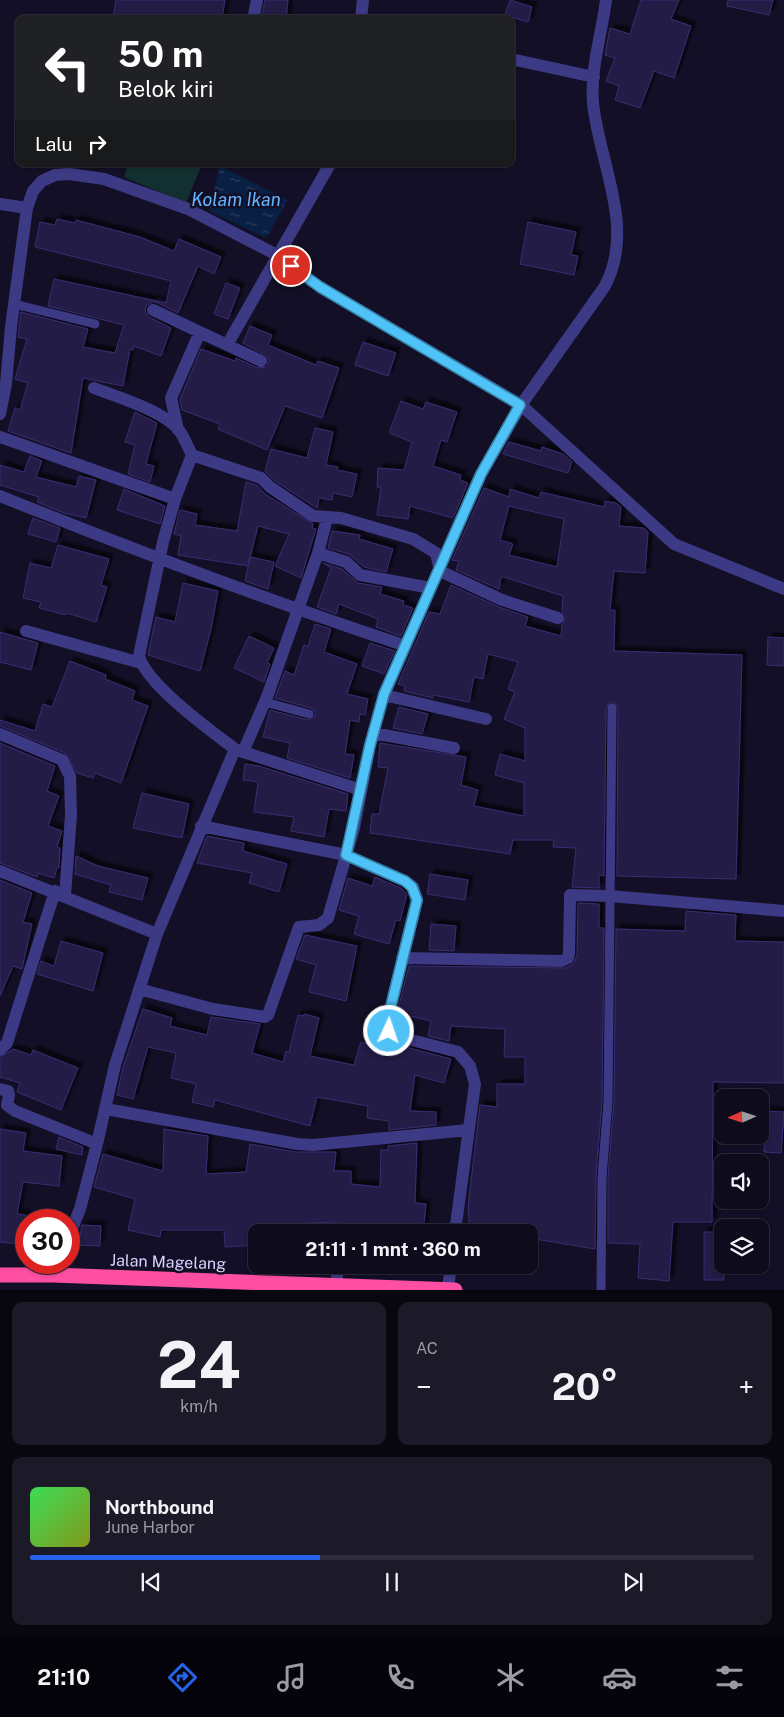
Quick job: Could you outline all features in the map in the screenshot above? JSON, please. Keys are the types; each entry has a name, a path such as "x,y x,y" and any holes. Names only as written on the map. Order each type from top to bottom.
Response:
{"highway":[{"name":"Jalan Magelang","path":"80,1270 337,1286 455,1290"},
{"name":"Jalan Magelang","path":"0,1275 15,1273"}],"street":[{"path":"254,15 257,0"},
{"path":"361,15 363,0"},
{"path":"139,989 213,1009 260,1018 268,1015 299,927 326,922 346,855 373,733 384,694 440,571 481,474 520,405 605,286 616,259 614,202 593,102 594,77 606,0"},
{"path":"515,60 594,77"},
{"path":"227,345 328,167"},
{"path":"0,414 6,384 14,304 27,208 33,191 42,182 55,176 84,175 104,179 188,209 277,255 320,287 520,405 674,544 784,589"},
{"path":"0,204 27,208"},
{"path":"153,310 261,361"},
{"path":"200,332 171,398 178,430 192,455 261,478 270,487 313,516 342,518 422,542 436,553 440,571"},
{"path":"94,388 144,408 178,430"},
{"path":"0,437 175,499"},
{"path":"192,455 175,499 159,560 139,650 141,663 150,676 203,726 239,751 361,790"},
{"path":"0,496 159,560 252,591 298,610 406,646"},
{"path":"80,1209 106,1109 115,1065 157,934 201,826 265,702 318,553 327,518"},
{"path":"318,553 346,562 360,575 431,588"},
{"path":"440,571 502,600 558,618"},
{"path":"26,631 141,663"},
{"path":"384,694 486,719"},
{"path":"373,733 454,748"},
{"path":"0,734 62,760 68,769 71,815 60,893 7,1043 0,1050"},
{"path":"201,826 346,855 405,881 412,887 417,900 387,1022 389,1031 396,1036 458,1052 470,1066 475,1084 456,1224"},
{"path":"0,871 60,893 157,934"},
{"path":"402,958 562,960 568,958 570,895 610,896 784,911"},
{"path":"0,1089 8,1091 7,1105 15,1111 97,1144"},
{"path":"106,1109 313,1146 468,1130"},
{"path":"337,1274 337,1286"},
{"path":"448,1289 450,1274"}],"lane":[{"path":"14,304 95,324"},
{"path":"265,702 309,714"},
{"path":"601,1290 602,1178 608,1101 612,708"}],"green space":[{"path":"127,167 201,167 186,203 124,177"}],"water":[{"name":"Kolam Ikan","path":"220,167 288,200 266,238 209,211"}],"building":[{"path":"116,0 225,0 223,15 114,15"},
{"path":"265,0 288,0 286,15 262,15"},
{"path":"510,0 532,7 528,22 515,18 515,15 505,15"},
{"path":"641,0 679,0 671,19 691,26 674,78 654,71 640,108 615,100 619,86 606,81 615,58 605,55 610,28 630,34"},
{"path":"728,0 773,0 769,15 727,6"},
{"path":"57,219 75,223 76,220 140,237 174,251 179,239 221,257 214,274 198,266 178,313 156,302 146,306 145,311 149,317 171,328 161,356 134,346 133,350 130,349 123,386 83,378 71,453 8,431 15,408 20,410 28,383 15,379 27,339 18,337 21,312 88,329 83,347 115,353 124,325 48,306 54,279 166,303 171,281 35,247 40,222 55,225"},
{"path":"528,222 576,232 571,255 578,256 574,275 520,264"},
{"path":"226,283 240,288 228,319 214,314"},
{"path":"250,326 272,335 268,345 316,365 318,361 339,368 322,418 285,406 267,450 218,429 220,424 182,410 180,399 201,349 235,361 236,358 258,368 266,367 269,361 267,356 243,343"},
{"path":"363,342 396,353 388,376 355,365"},
{"path":"401,401 423,409 426,402 457,412 447,442 441,440 433,466 461,475 460,480 468,483 453,518 410,506 408,519 377,515 381,487 377,487 378,468 404,470 412,442 389,433"},
{"path":"135,412 157,423 146,464 154,466 150,482 128,474 135,445 125,442"},
{"path":"315,428 333,432 326,465 338,467 337,470 357,474 352,497 333,493 332,500 319,498 317,508 275,481 265,471 271,449 307,458"},
{"path":"509,442 541,451 542,447 563,454 572,462 568,473 503,454"},
{"path":"30,456 42,461 36,477 76,487 79,476 96,480 86,518 64,513 37,502 39,497 0,485 0,465 24,472"},
{"path":"246,482 257,485 265,494 313,524 312,528 316,529 301,578 275,566 289,534 258,526 248,566 178,555 181,536 174,534 180,510 197,514 195,525 237,531"},
{"path":"484,488 509,497 510,489 539,498 541,492 604,507 605,501 616,503 621,507 619,526 644,528 648,532 645,573 614,571 610,610 615,610 614,651 742,655 736,879 617,876 618,708 613,702 609,703 606,708 604,876 599,875 599,888 572,887 576,848 553,847 554,840 513,840 510,854 370,833 372,814 379,814 388,768 378,767 380,743 466,757 461,785 478,790 474,806 524,816 524,783 495,775 500,754 525,761 525,728 504,719 515,692 508,689 518,662 488,654 483,679 474,677 469,702 433,695 433,698 404,691 405,686 398,684 429,612 440,614 451,585 499,607 528,617 525,626 561,636 562,625 566,617 562,611 563,596 504,577 501,578 499,589 456,570 459,561 452,560","holes":["509,506 564,519 557,567 509,555 513,544 500,540"]},
{"path":"124,489 165,506 160,524 117,510"},
{"path":"33,518 60,528 56,542 28,534"},
{"path":"332,531 360,535 359,539 393,549 386,572 364,567 349,554 328,548"},
{"path":"58,545 109,559 101,585 107,587 96,622 67,613 66,615 39,608 41,602 23,598 30,563 51,568"},
{"path":"250,557 274,562 268,589 245,581"},
{"path":"323,563 342,569 358,583 382,587 380,594 404,601 403,605 413,608 401,636 376,627 378,619 339,604 336,614 317,607 331,568"},
{"path":"183,583 218,591 211,629 200,671 148,655 156,617 175,622"},
{"path":"315,624 331,629 324,652 357,664 347,694 368,699 365,715 360,714 359,722 350,720 345,754 354,755 350,778 287,758 290,743 263,737 270,710 308,720 315,716 315,712 311,708 275,698 285,671 294,675 304,645 308,646"},
{"path":"0,632 38,643 31,670 0,662"},
{"path":"249,636 274,648 267,663 270,664 264,682 234,668"},
{"path":"768,637 784,638 784,666 767,665"},
{"path":"370,643 395,651 384,674 362,666"},
{"path":"70,661 106,675 105,679 135,691 132,700 148,706 121,783 95,773 93,778 77,773 65,753 0,726 0,720 35,731 43,704 52,707"},
{"path":"399,707 428,714 422,734 393,728"},
{"path":"0,743 55,766 47,791 59,796 48,826 62,831 57,847 60,848 59,868 57,868 54,878 38,873 37,877 0,863"},
{"path":"245,764 259,766 348,794 346,811 329,809 324,837 291,831 294,817 254,812 258,782 243,780"},
{"path":"142,793 189,804 182,838 133,828"},
{"path":"207,836 244,843 243,851 287,864 279,892 249,883 252,873 197,863"},
{"path":"76,856 98,866 148,878 142,900 109,892 111,885 75,874"},
{"path":"430,874 468,880 465,900 427,894"},
{"path":"375,877 401,888 407,894 400,921 396,920 389,944 354,934 359,916 339,910 348,878 372,886"},
{"path":"0,880 32,893 23,922 32,924 22,969 13,966 0,996"},
{"path":"578,903 599,904 599,928 604,928 602,1101 596,1177 595,1249 538,1240 538,1224 469,1224 468,1207 480,1105 497,1107 497,1084 525,1084 525,1057 504,1057 505,1029 451,1026 449,1041 428,1036 431,1021 397,1013 409,966 565,968 574,963 577,955"},
{"path":"686,911 736,915 735,941 784,942 784,1083 713,1082 712,1222 673,1222 669,1281 638,1278 640,1244 608,1243 608,1177 614,1101 616,929 685,931"},
{"path":"431,924 456,926 454,951 429,950"},
{"path":"305,935 357,946 346,1001 309,992 316,965 296,959"},
{"path":"61,941 103,953 93,991 37,974 41,961 54,966"},
{"path":"143,1009 172,1018 170,1026 207,1035 211,1017 260,1024 252,1053 283,1062 286,1051 289,1052 298,1015 303,1016 304,1014 319,1018 310,1056 354,1065 361,1042 377,1046 380,1037 394,1044 451,1059 444,1083 415,1075 410,1111 436,1112 436,1125 389,1130 389,1121 367,1118 368,1106 317,1097 310,1126 215,1100 213,1107 192,1102 196,1084 171,1078 176,1053 148,1047 133,1099 117,1095 123,1067"},
{"path":"13,1049 31,1055 33,1050 78,1068 61,1110 17,1092 20,1083 0,1077 0,1058"},
{"path":"769,1111 784,1112 781,1153 764,1152 764,1144 769,1144"},
{"path":"0,1129 26,1133 23,1151 62,1156 59,1186 23,1182 18,1209 15,1209 15,1244 0,1242"},
{"path":"164,1129 208,1136 206,1174 246,1172 250,1144 296,1152 336,1152 334,1171 351,1171 351,1184 380,1187 381,1150 388,1150 388,1146 417,1143 415,1203 426,1204 424,1224 341,1224 341,1222 248,1224 248,1246 225,1247 224,1230 161,1230 160,1237 128,1230 135,1199 94,1187 103,1154 163,1171"},
{"path":"59,1137 83,1147 82,1155 56,1149"},
{"path":"82,1225 101,1226 100,1246 80,1245"},
{"path":"704,1232 714,1232 714,1274 724,1274 724,1280 704,1280"}],"route":[{"path":"291,266 320,287 520,405 481,474 440,571 384,694 370,745 354,828 346,855 405,881 416,893 417,900 387,1022 389,1031"}]}
